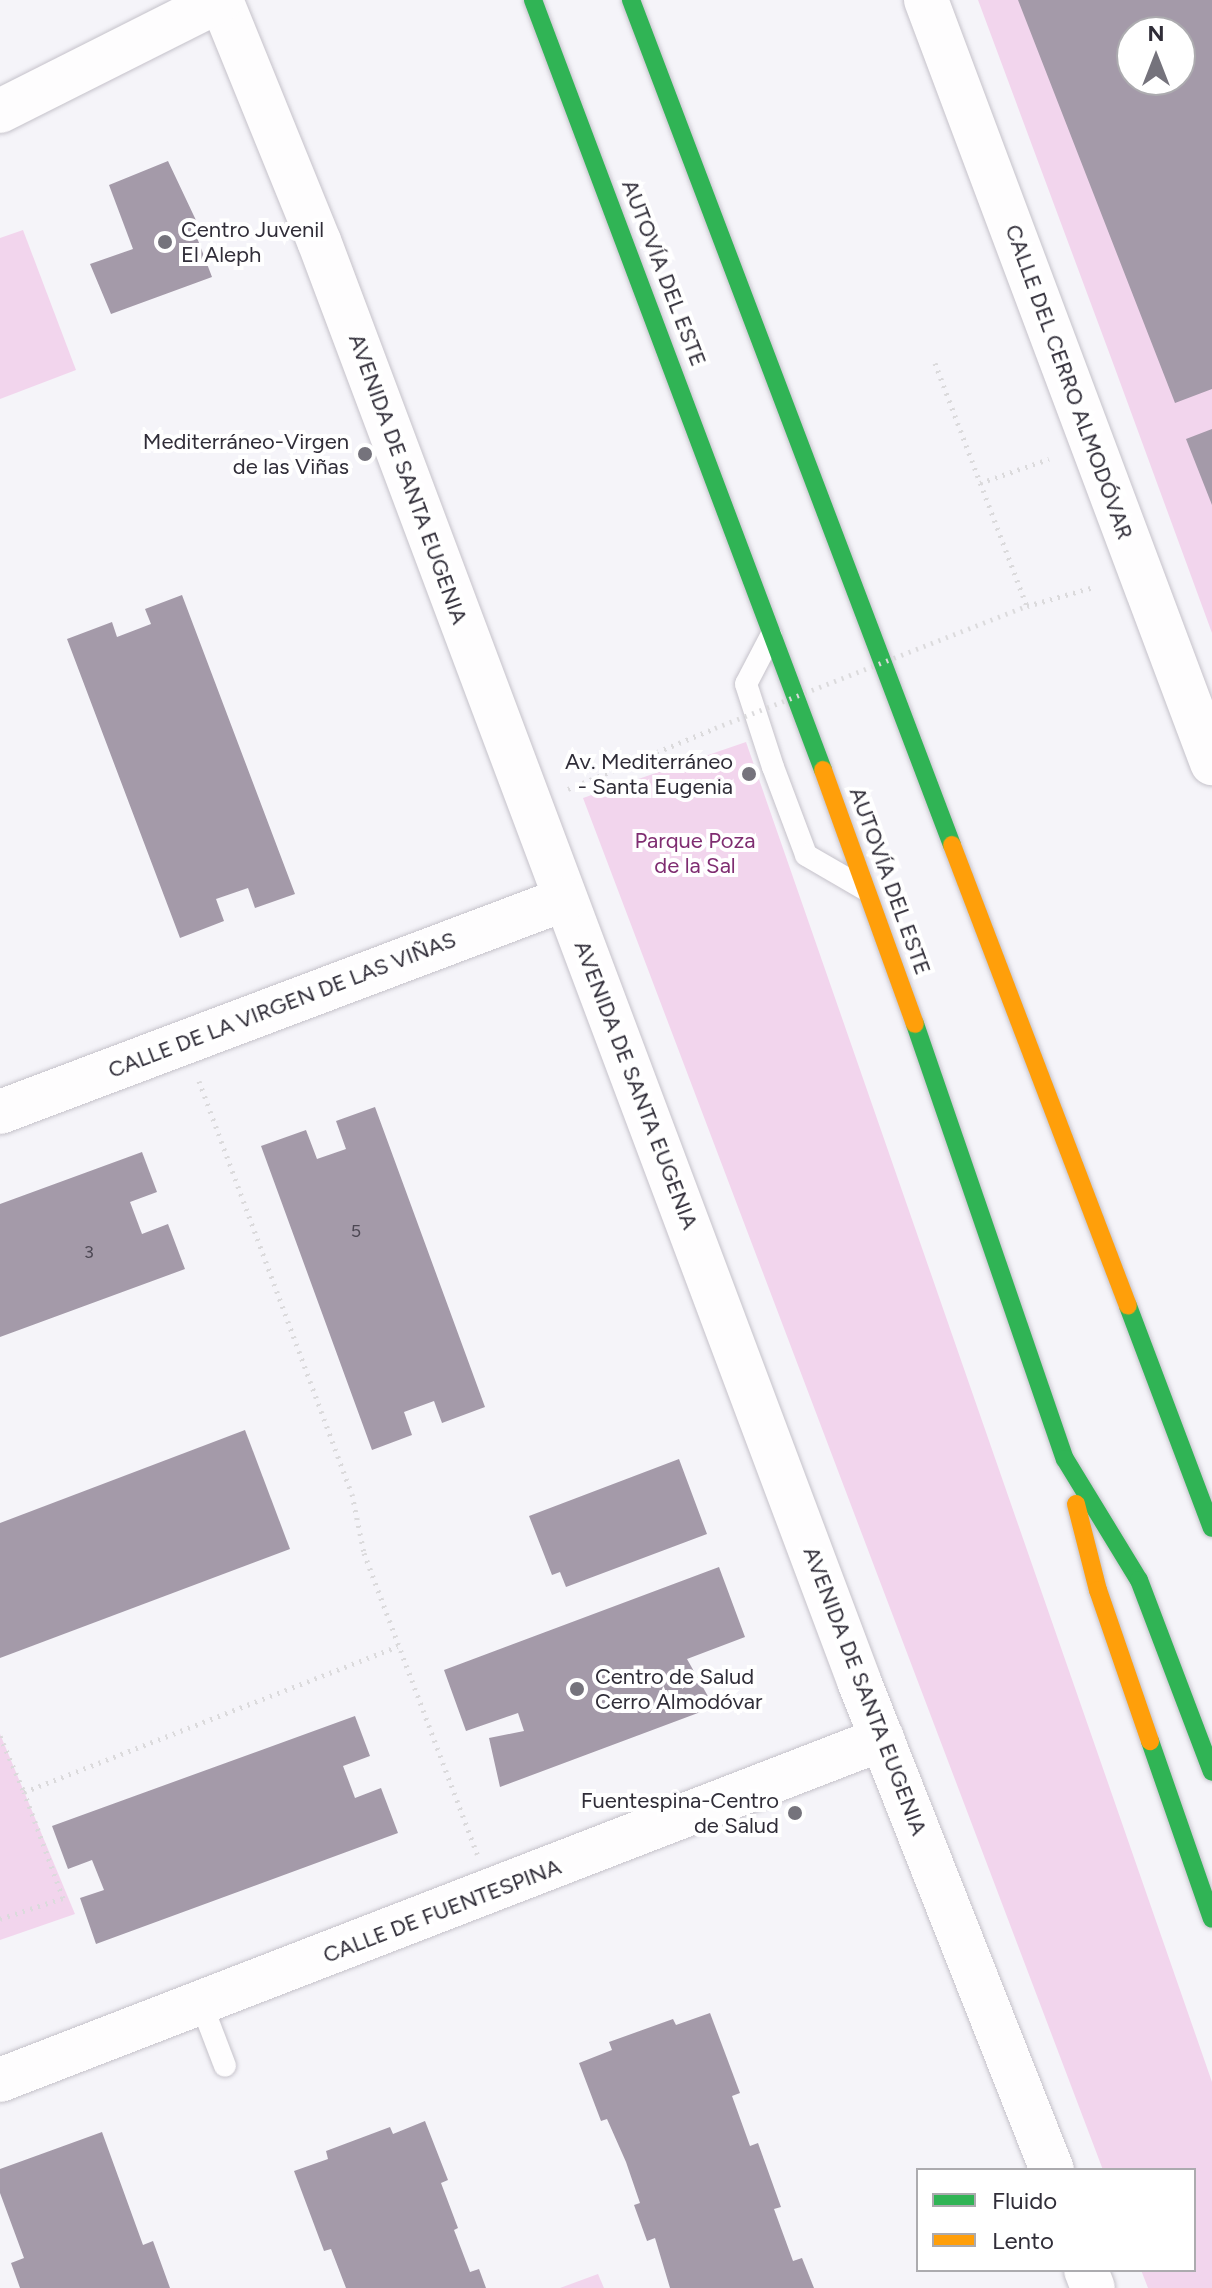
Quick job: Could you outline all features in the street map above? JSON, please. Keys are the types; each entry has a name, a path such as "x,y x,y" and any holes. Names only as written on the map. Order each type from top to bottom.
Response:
{"highway":[{"name":"AUTOVÍA DEL ESTE","path":"533,0 869,892 1065,1459 1139,1580 1212,1772"},
{"path":"631,0 1212,1528"},
{"path":"1065,1459 1098,1590 1212,1919"}],"street":[{"path":"0,111 221,0"},
{"name":"AVENIDA DE SANTA EUGENIA","path":"221,0 319,241 882,1739 1051,2168"},
{"name":"CALLE DEL CERRO ALMODÓVAR","path":"926,0 1212,763"},
{"name":"CALLE DE LA VIRGEN DE LAS VIÑAS","path":"0,1112 565,899"},
{"name":"CALLE DE FUENTESPINA","path":"0,2080 882,1739"}],"lane":[{"path":"773,631 746,684 806,855 869,892"},
{"path":"201,2003 225,2066"}],"path":[{"path":"935,363 1027,606"},
{"path":"980,483 1049,459"},
{"path":"530,804 1027,606 1094,587"},
{"path":"194,1070 352,1494 364,1553 492,1892"},
{"path":"24,1792 398,1646"},
{"path":"0,1736 63,1898 0,1919"}],"green space":[{"path":"978,0 1212,0 1212,633 1113,363"},
{"path":"23,230 76,370 0,399 0,238"},
{"name":"Parque Poza de la Sal","path":"746,742 1212,2082 1212,2288 1148,2288 1142,2272 1196,2272 1196,2168 1102,2168 583,798"},
{"path":"0,1734 75,1914 0,1940"},
{"path":"598,2274 604,2288 560,2288"}],"building":[{"path":"1018,0 1212,0 1212,389 1175,403"},
{"name":"Centro Juvenil El Aleph","path":"168,161 202,233 196,235 212,277 111,314 90,264 133,249 109,185"},
{"path":"1212,429 1212,505 1186,439"},
{"path":"182,595 295,894 255,908 248,888 216,899 224,921 180,938 67,639 112,622 117,637 151,624 145,609"},
{"path":"375,1107 485,1407 442,1423 434,1401 404,1412 412,1435 372,1450 261,1146 306,1130 317,1159 346,1149 336,1121"},
{"path":"142,1152 157,1192 130,1202 142,1234 168,1224 185,1269 0,1337 0,1204"},
{"path":"245,1430 290,1549 0,1658 0,1523"},
{"path":"679,1459 707,1534 566,1587 560,1572 552,1575 529,1516"},
{"name":"Centro de Salud Cerro Almodóvar","path":"719,1567 745,1637 687,1659 714,1707 500,1787 489,1738 524,1731 518,1713 466,1731 444,1670"},
{"path":"355,1716 370,1756 343,1766 355,1798 381,1788 398,1833 96,1944 80,1898 104,1890 92,1860 68,1869 52,1826"},
{"path":"710,2013 740,2093 732,2096 750,2146 758,2143 781,2207 774,2209 793,2261 802,2258 814,2288 670,2288 655,2238 647,2241 634,2205 640,2203 626,2162 607,2119 601,2121 579,2063 612,2050 609,2042 673,2019 676,2025"},
{"path":"425,2121 448,2180 441,2183 458,2228 454,2230 470,2272 479,2269 486,2288 346,2288 331,2249 324,2251 294,2171 328,2159 326,2151 390,2127 393,2134"},
{"path":"102,2132 143,2245 153,2241 170,2288 20,2288 11,2263 24,2258 0,2193 0,2169"}],"traffic: fast":[{"path":"533,0 823,770"},
{"path":"631,0 952,845"},
{"path":"915,1024 1065,1459 1139,1580 1212,1772"},
{"path":"1128,1306 1212,1528"},
{"path":"1150,1741 1212,1919"}],"traffic: slow":[{"path":"823,770 915,1024"},
{"path":"952,845 1128,1306"},
{"path":"1076,1504 1098,1590 1150,1741"}],"place":[{"name":"Centro Juvenil El Aleph","path":"165,242"},
{"name":"Mediterráneo-Virgen de las Viñas","path":"365,454"},
{"name":"Av. Mediterráneo - Santa Eugenia","path":"749,774"},
{"name":"Centro de Salud Cerro Almodóvar","path":"577,1689"},
{"name":"Fuentespina-Centro de Salud","path":"795,1813"}]}
